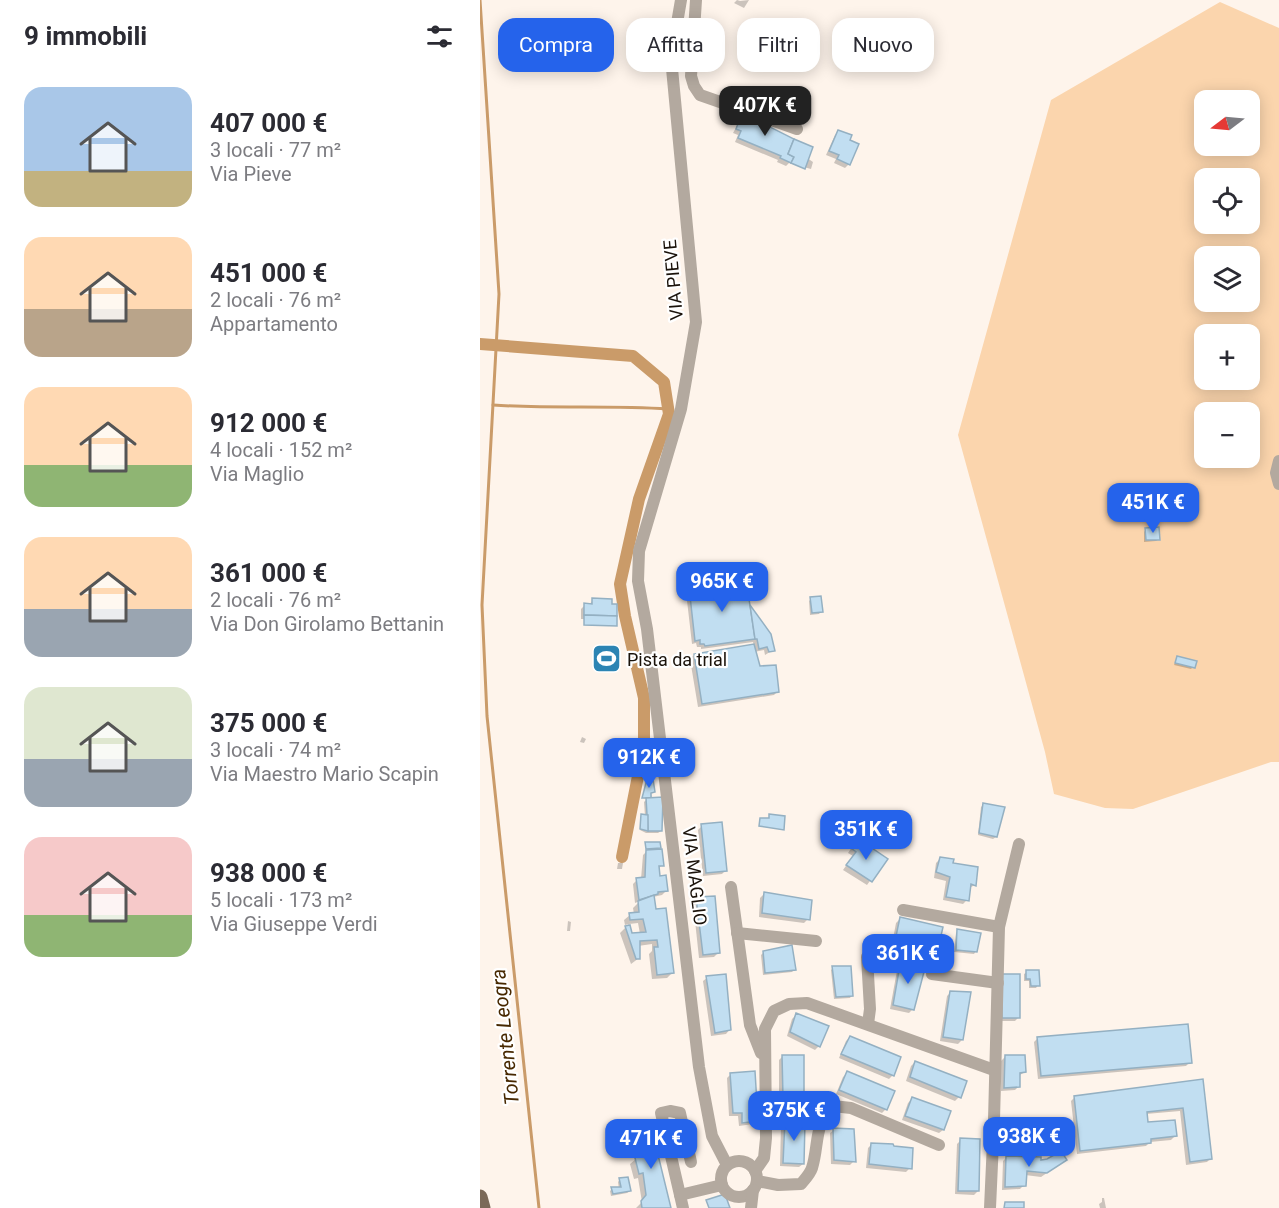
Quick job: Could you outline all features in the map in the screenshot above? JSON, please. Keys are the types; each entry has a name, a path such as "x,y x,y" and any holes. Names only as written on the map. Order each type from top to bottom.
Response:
{"main road":[{"path":"480,1197 483,1208"}],"street":[{"name":"VIA PIEVE","path":"639,552 681,409 696,322 670,58 681,0"},
{"path":"696,0 691,76 700,95 797,129"},
{"path":"1279,461 1276,473 1279,484"},
{"name":"VIA MAGLIO","path":"639,552 638,581 648,641 699,1067 712,1136 727,1165"},
{"path":"990,1208 999,927 1019,844"},
{"path":"731,887 750,1025 764,1063"},
{"path":"903,910 999,927"},
{"path":"737,933 816,941"},
{"path":"867,957 870,1009 868,1024"},
{"path":"932,974 998,983"},
{"path":"751,1208 755,1181 748,1163 731,1162 722,1174 722,1185 725,1191 738,1202 755,1181 764,1158 766,1138 765,1029 774,1011 789,1004 807,1003 994,1070"},
{"path":"755,1181 778,1185 801,1184 811,1170 823,1114 832,1106 851,1108 939,1144"},
{"path":"691,1162 680,1113 670,1111 661,1113 681,1202 722,1185"}],"shaded area":[{"path":"1220,2 1279,28 1279,762 1271,762 1133,809 1105,808 1054,794 1045,752 958,435 1051,100"}],"building":[{"path":"742,113 794,139 788,154 794,157 791,163 780,158 781,156 738,138 741,131 736,129"},
{"path":"838,130 852,135 850,140 859,144 850,165 837,159 839,155 829,151"},
{"path":"794,139 813,147 805,169 791,163 794,157 788,154"},
{"path":"1159,527 1160,540 1146,540 1145,528"},
{"path":"746,575 746,579 689,587 688,580"},
{"path":"746,579 755,639 705,646 700,644 700,640 695,641 689,587"},
{"path":"821,596 823,612 812,613 810,597"},
{"path":"592,598 612,599 612,604 617,604 617,616 584,615 584,603 592,604"},
{"path":"750,605 771,634 775,651 769,652 767,647 759,649 757,639 755,639"},
{"path":"584,615 617,616 617,626 584,625"},
{"path":"754,644 760,666 776,665 779,692 702,704 694,654"},
{"path":"1177,656 1197,661 1195,668 1175,663"},
{"path":"647,779 653,779 655,792 651,793 651,798 642,798"},
{"path":"663,797 662,831 648,831 646,798"},
{"path":"983,803 1005,807 997,837 979,833"},
{"path":"641,814 648,815 648,831 640,829"},
{"path":"769,814 785,816 784,830 759,826 760,818 769,818"},
{"path":"722,822 727,871 706,873 701,824"},
{"path":"857,838 888,859 872,882 846,865 856,852 851,848"},
{"path":"645,842 660,842 661,848 646,849"},
{"path":"662,849 664,866 659,866 660,876 666,875 668,891 658,892 658,894 639,900 636,878 645,877 646,850"},
{"path":"940,857 954,859 953,863 978,867 976,886 971,884 969,901 946,897 950,877 936,872"},
{"path":"764,892 812,900 810,920 762,913"},
{"path":"654,895 656,909 666,908 674,973 657,975 654,947 658,947 657,940 640,941 640,959 636,959 625,926 630,925 632,933 646,932 643,919 630,920 629,913 639,912 638,901"},
{"path":"715,896 720,953 703,955 696,897"},
{"path":"900,917 943,927 938,949 895,941"},
{"path":"957,929 981,933 977,952 956,950"},
{"path":"792,945 796,970 765,973 763,951"},
{"path":"901,959 925,968 914,1010 893,1005"},
{"path":"832,966 851,966 853,996 836,997"},
{"path":"1026,970 1039,970 1040,986 1031,986 1030,979 1026,979"},
{"path":"726,974 731,1030 715,1033 706,976"},
{"path":"1002,974 1020,974 1020,1018 1002,1018"},
{"path":"950,991 971,992 963,1040 943,1037"},
{"path":"796,1013 829,1026 820,1047 790,1032"},
{"path":"1188,1024 1192,1063 1041,1076 1037,1037"},
{"path":"850,1036 901,1057 894,1076 841,1054"},
{"path":"782,1055 804,1055 804,1098 783,1097"},
{"path":"1005,1055 1025,1055 1026,1072 1020,1073 1020,1087 1004,1088"},
{"path":"915,1061 967,1081 961,1098 910,1077"},
{"path":"755,1071 758,1121 742,1123 742,1113 733,1113 730,1073"},
{"path":"847,1071 895,1091 887,1110 839,1090"},
{"path":"1203,1079 1212,1159 1190,1162 1183,1108 1147,1112 1148,1122 1175,1120 1177,1136 1151,1139 1151,1143 1080,1151 1074,1096"},
{"path":"912,1097 951,1111 944,1130 905,1116"},
{"path":"785,1120 805,1122 804,1164 783,1163"},
{"path":"640,1121 650,1122 671,1208 642,1208 641,1201 646,1195 643,1173 639,1174 635,1158 641,1153 637,1133"},
{"path":"833,1128 854,1129 856,1162 834,1160"},
{"path":"960,1138 980,1139 979,1191 958,1191"},
{"path":"871,1143 913,1148 912,1169 869,1164"},
{"path":"1061,1151 1067,1160 1047,1173 1027,1171 1026,1186 1005,1187 1006,1156 1041,1157 1041,1160"},
{"path":"628,1177 631,1191 613,1194 611,1187 621,1187 619,1178"},
{"path":"725,1194 730,1208 709,1208 706,1200"},
{"path":"1005,1202 1024,1202 1024,1208 1004,1208"}],"waterway":[{"name":"Torrente Leogra","path":"480,0 499,294 482,605 487,716 539,1208"},
{"path":"480,344 633,356 664,382 669,414 639,499 620,584 644,698 644,746 641,758"},
{"path":"493,405 668,409"},
{"path":"622,857 639,771"}],"place":[{"name":"Pista da trial","path":"606,659"}]}
